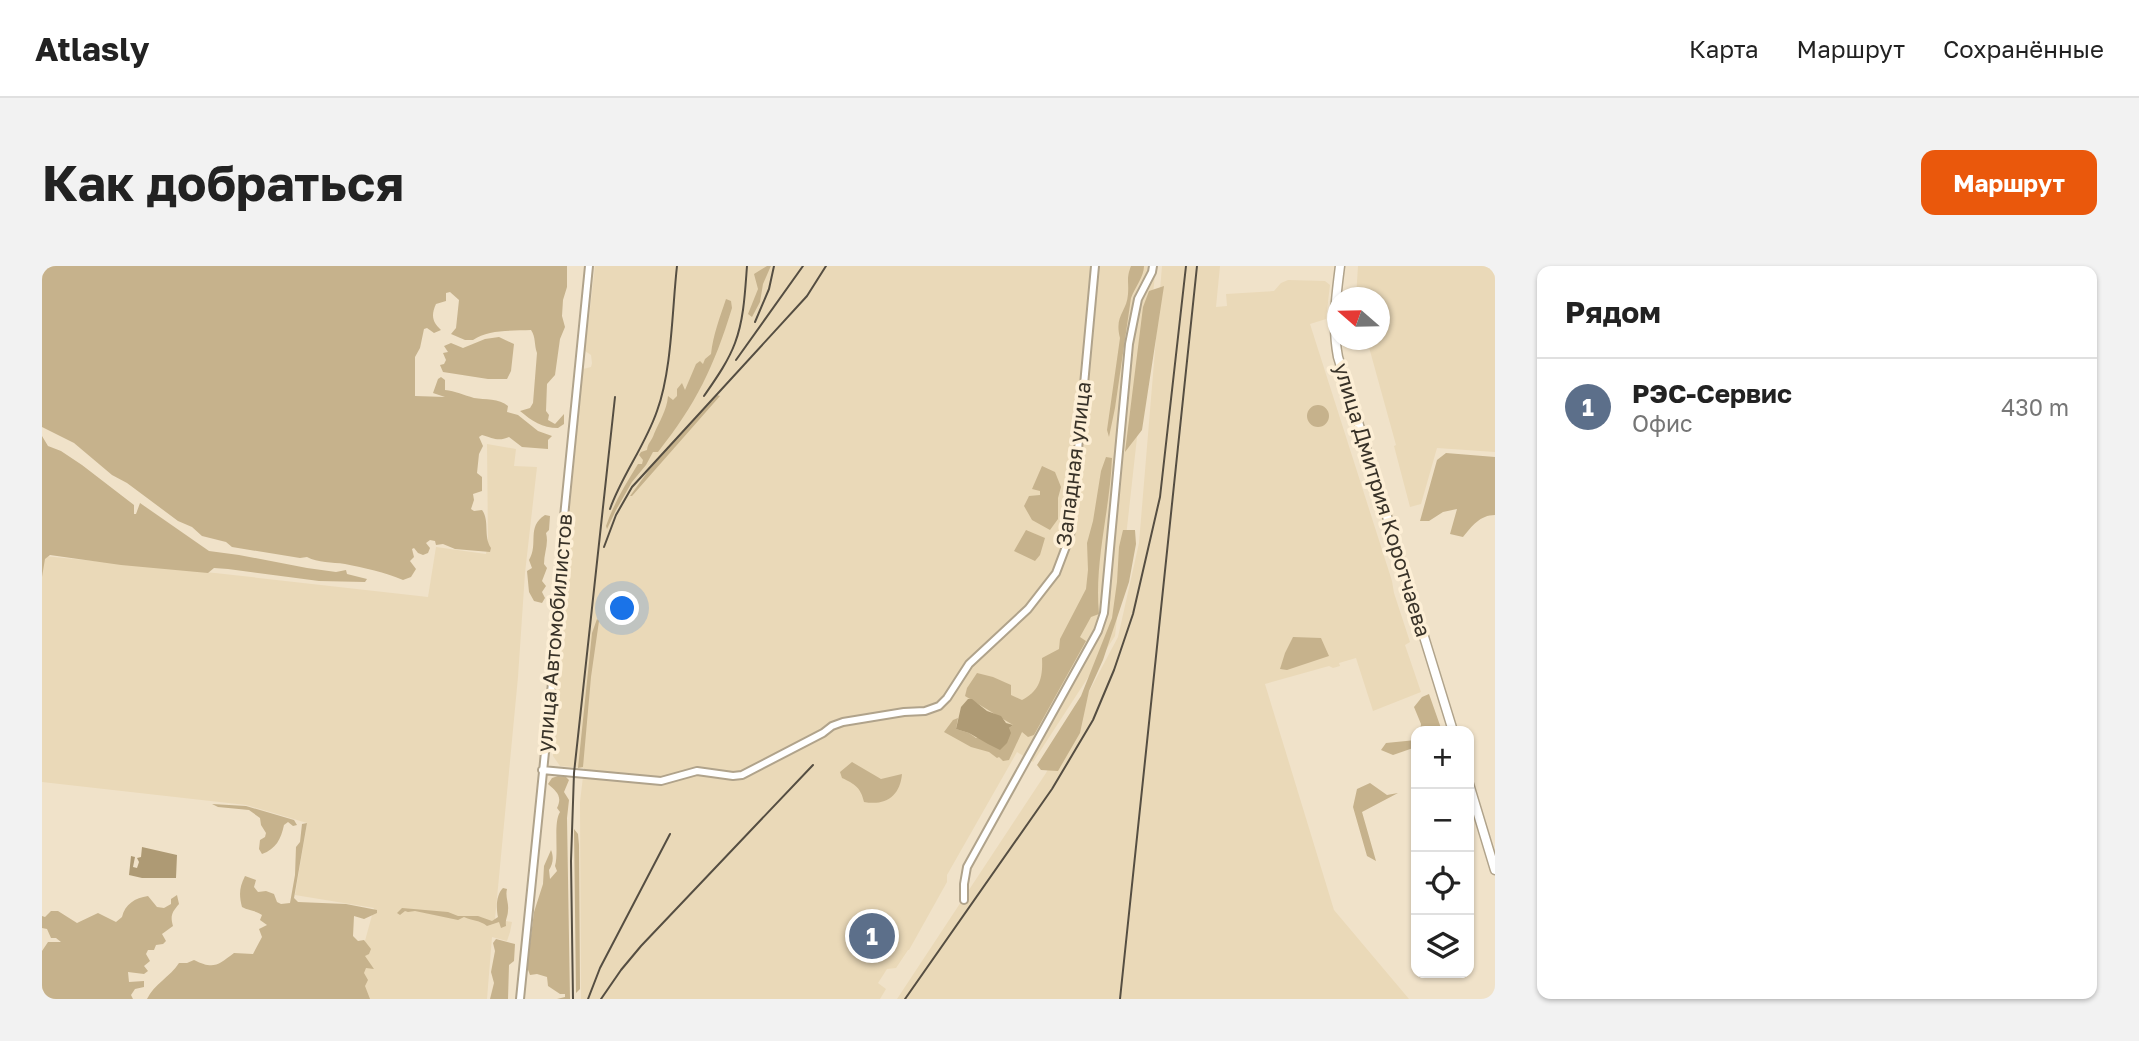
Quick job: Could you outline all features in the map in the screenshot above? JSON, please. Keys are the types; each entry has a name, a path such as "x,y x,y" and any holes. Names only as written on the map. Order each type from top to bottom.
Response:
{"street":[{"name":"улица Автомобилистов","path":"520,999 554,663 561,545 589,266"},
{"name":"Западная улица","path":"542,771 661,781 697,771 742,775 843,722 925,711 939,706 971,662 1038,599 1056,573 1065,552 1070,536 1076,482 1095,266"},
{"path":"964,900 967,867 1098,631 1104,613 1129,344 1138,299 1153,266"},
{"name":"улица Дмитрия Коротчаева","path":"1340,266 1334,314 1338,357 1451,726"},
{"path":"1471,789 1495,870"}],"shaded area":[{"path":"42,266 567,266 562,316 565,327 560,339 555,375 547,384 546,411 548,420 555,424 564,414 564,424 558,428 547,427 520,411 530,408 533,403 537,353 531,330 493,332 473,340 465,340 451,334 456,328 459,300 450,292 446,293 446,301 436,304 433,312 434,321 441,330 434,333 424,329 415,357 415,396 445,397 433,393 441,377 445,380 445,390 500,402 508,406 507,412 518,415 538,431 552,436 548,440 548,449 522,447 509,437 479,437 483,446 479,454 477,473 482,477 482,491 473,494 471,509 482,510 484,514 490,552 455,549 443,544 436,545 435,541 430,540 426,543 430,548 428,553 423,555 412,549 414,557 410,561 416,569 411,577 403,580 382,572 345,564 232,547 226,542 202,536 192,527 178,521 112,475 74,443 42,427"},
{"path":"595,266 1156,266 1115,636 1033,762 1017,752 947,875 947,882 909,950 896,968 887,969 878,983 886,989 880,999 581,999 580,802 584,768 560,766 553,756 564,625 561,623 568,523 583,369 591,367 592,363 591,355 585,351"},
{"path":"771,266 763,284 760,302 752,317 748,314 758,289 754,274"},
{"path":"1131,266 1144,266 1144,270 1131,298 1109,437 1107,430 1120,338 1119,324 1127,300"},
{"path":"1162,266 1220,266 1216,307 1227,306 1226,294 1274,291 1288,280 1325,281 1330,285 1327,287 1326,319 1310,324 1392,581 1410,642 1405,645 1421,692 1373,711 1356,658 1339,663 1340,666 1333,668 1329,666 1265,684 1334,910 1409,999 897,999 1046,773 1118,637 1139,543"},
{"path":"1358,266 1495,266 1495,452 1437,448 1421,504 1410,507 1370,350 1390,350 1390,287 1357,287"},
{"path":"1164,286 1142,430 1125,452 1143,307 1149,291"},
{"path":"726,299 731,301 732,308 702,384 671,434 658,452 653,452 632,482 607,529 620,494 638,464 642,464 643,460 639,455 647,450 668,396 673,400 682,383 685,390 696,364 700,361 703,364 711,354"},
{"path":"499,337 514,344 511,371 507,379 443,372 440,365 446,360 443,353 448,352 444,346 451,343 463,348 485,339"},
{"path":"717,395 720,396 630,496 654,463"},
{"path":"1318,405 1326,408 1329,416 1326,424 1318,427 1310,424 1307,416 1310,408"},
{"path":"42,436 48,446 82,465 134,505 134,514 140,503 209,551 307,568 336,572 346,570 347,574 367,579 365,582 319,581 214,568 208,573 50,555 45,559 42,577"},
{"path":"487,444 516,449 514,466 537,467 525,573 495,919 512,922 510,932 507,941 492,937 487,999 349,999 374,908 295,895 307,823 246,805 42,782 44,556 428,597 436,547 486,554"},
{"path":"1446,453 1495,457 1495,515 1481,519 1463,537 1450,534 1457,509 1443,512 1429,521 1420,521 1437,460"},
{"path":"1106,457 1112,458 1100,555 1099,614 1091,617 1080,637 1086,641 1034,735 1028,737 1022,732 1009,760 1003,761 944,732 953,720 958,718 956,729 976,738 1013,725 965,696 977,673 1011,685 1011,695 1022,700 1037,688 1042,671 1042,658 1059,649 1060,639 1086,589 1087,543"},
{"path":"1042,466 1055,472 1061,487 1058,519 1050,530 1032,520 1024,506 1029,496 1040,495 1040,491 1032,489"},
{"path":"545,515 550,516 544,560 547,568 542,581 546,586 542,592 545,598 542,603 534,601 529,592 527,571 532,568 529,560 534,530"},
{"path":"1026,530 1045,538 1040,555 1035,561 1014,551"},
{"path":"1123,530 1135,530 1136,544 1129,582 1103,660 1089,691 1080,733 1058,771 1041,770 1037,765 1081,696 1112,618"},
{"path":"597,619 599,621 583,767 578,768 592,633"},
{"path":"1293,637 1321,638 1329,656 1287,670 1280,669"},
{"path":"1429,694 1440,726 1421,726 1414,707 1422,697"},
{"path":"968,699 1013,725 1009,728 1011,733 1007,743 1000,750 956,729 961,707"},
{"path":"1411,740 1411,749 1393,755 1381,750 1386,743"},
{"path":"852,762 881,779 902,774 895,794 885,801 864,802 859,790 842,778 840,772"},
{"path":"558,776 569,780 564,792 569,800 570,999 557,999 565,997 565,994 560,994 548,986 547,977 530,975 527,967 534,912 543,884 544,866 551,850 553,858 549,870 550,879 557,871 555,866 559,797 548,784 552,778"},
{"path":"1370,783 1387,795 1398,793 1362,812 1376,861 1367,856 1353,807 1357,789"},
{"path":"212,804 246,806 294,820 297,825 293,826 288,822 284,825 277,843 262,854 259,849 260,840 266,833 260,818 249,810"},
{"path":"307,823 294,898 298,902 346,904 377,910 377,913 364,919 354,916 353,936 358,941 364,940 371,949 365,956 374,969 366,968 364,973 368,980 365,986 370,999 147,999 179,963 194,960 211,965 220,963 234,953 253,954 262,937 259,929 267,925 260,920 262,915 242,907 240,891 243,880 245,876 256,880 254,887 258,892 274,894 277,902 281,904 290,903 296,847 300,842 302,824"},
{"path":"574,829 578,834 579,845 580,989 576,993"},
{"path":"142,847 177,855 176,878 142,878 129,875 131,856 135,857 133,867 137,868 137,858 141,857"},
{"path":"503,888 507,889 508,907 506,926 501,928 499,922 487,926 464,917 458,920 415,911 405,911 400,915 397,913 402,908 478,916 492,921 498,917 497,902"},
{"path":"177,895 179,904 172,914 173,926 162,934 166,941 156,945 154,950 148,950 146,954 150,961 144,966 148,971 144,974 128,972 129,982 144,981 144,987 135,989 131,995 133,999 42,999 42,951 48,942 61,942 51,938 47,929 42,928 42,916 58,911 77,923 98,913 116,922 128,905 139,898 148,896 157,907 164,908 171,904 171,899"},
{"path":"496,939 515,944 514,961 509,965 508,999 490,999 494,983 491,972 495,951 493,943"}],"railway":[{"path":"610,509 652,424 662,395 669,359 677,266"},
{"path":"704,396 725,364 738,334 747,266"},
{"path":"755,322 769,289 774,266"},
{"path":"736,360 803,266"},
{"path":"604,547 616,515 632,487 807,296 826,266"},
{"path":"905,999 1052,789 1093,720 1114,670 1133,614 1160,497 1186,266"},
{"path":"1120,999 1197,266"},
{"path":"573,999 571,861 574,773 615,397"},
{"path":"601,999 641,946 813,765"},
{"path":"588,999 600,968 670,834"}],"place":[{"name":"РЭС-Сервис","path":"872,936"}]}
